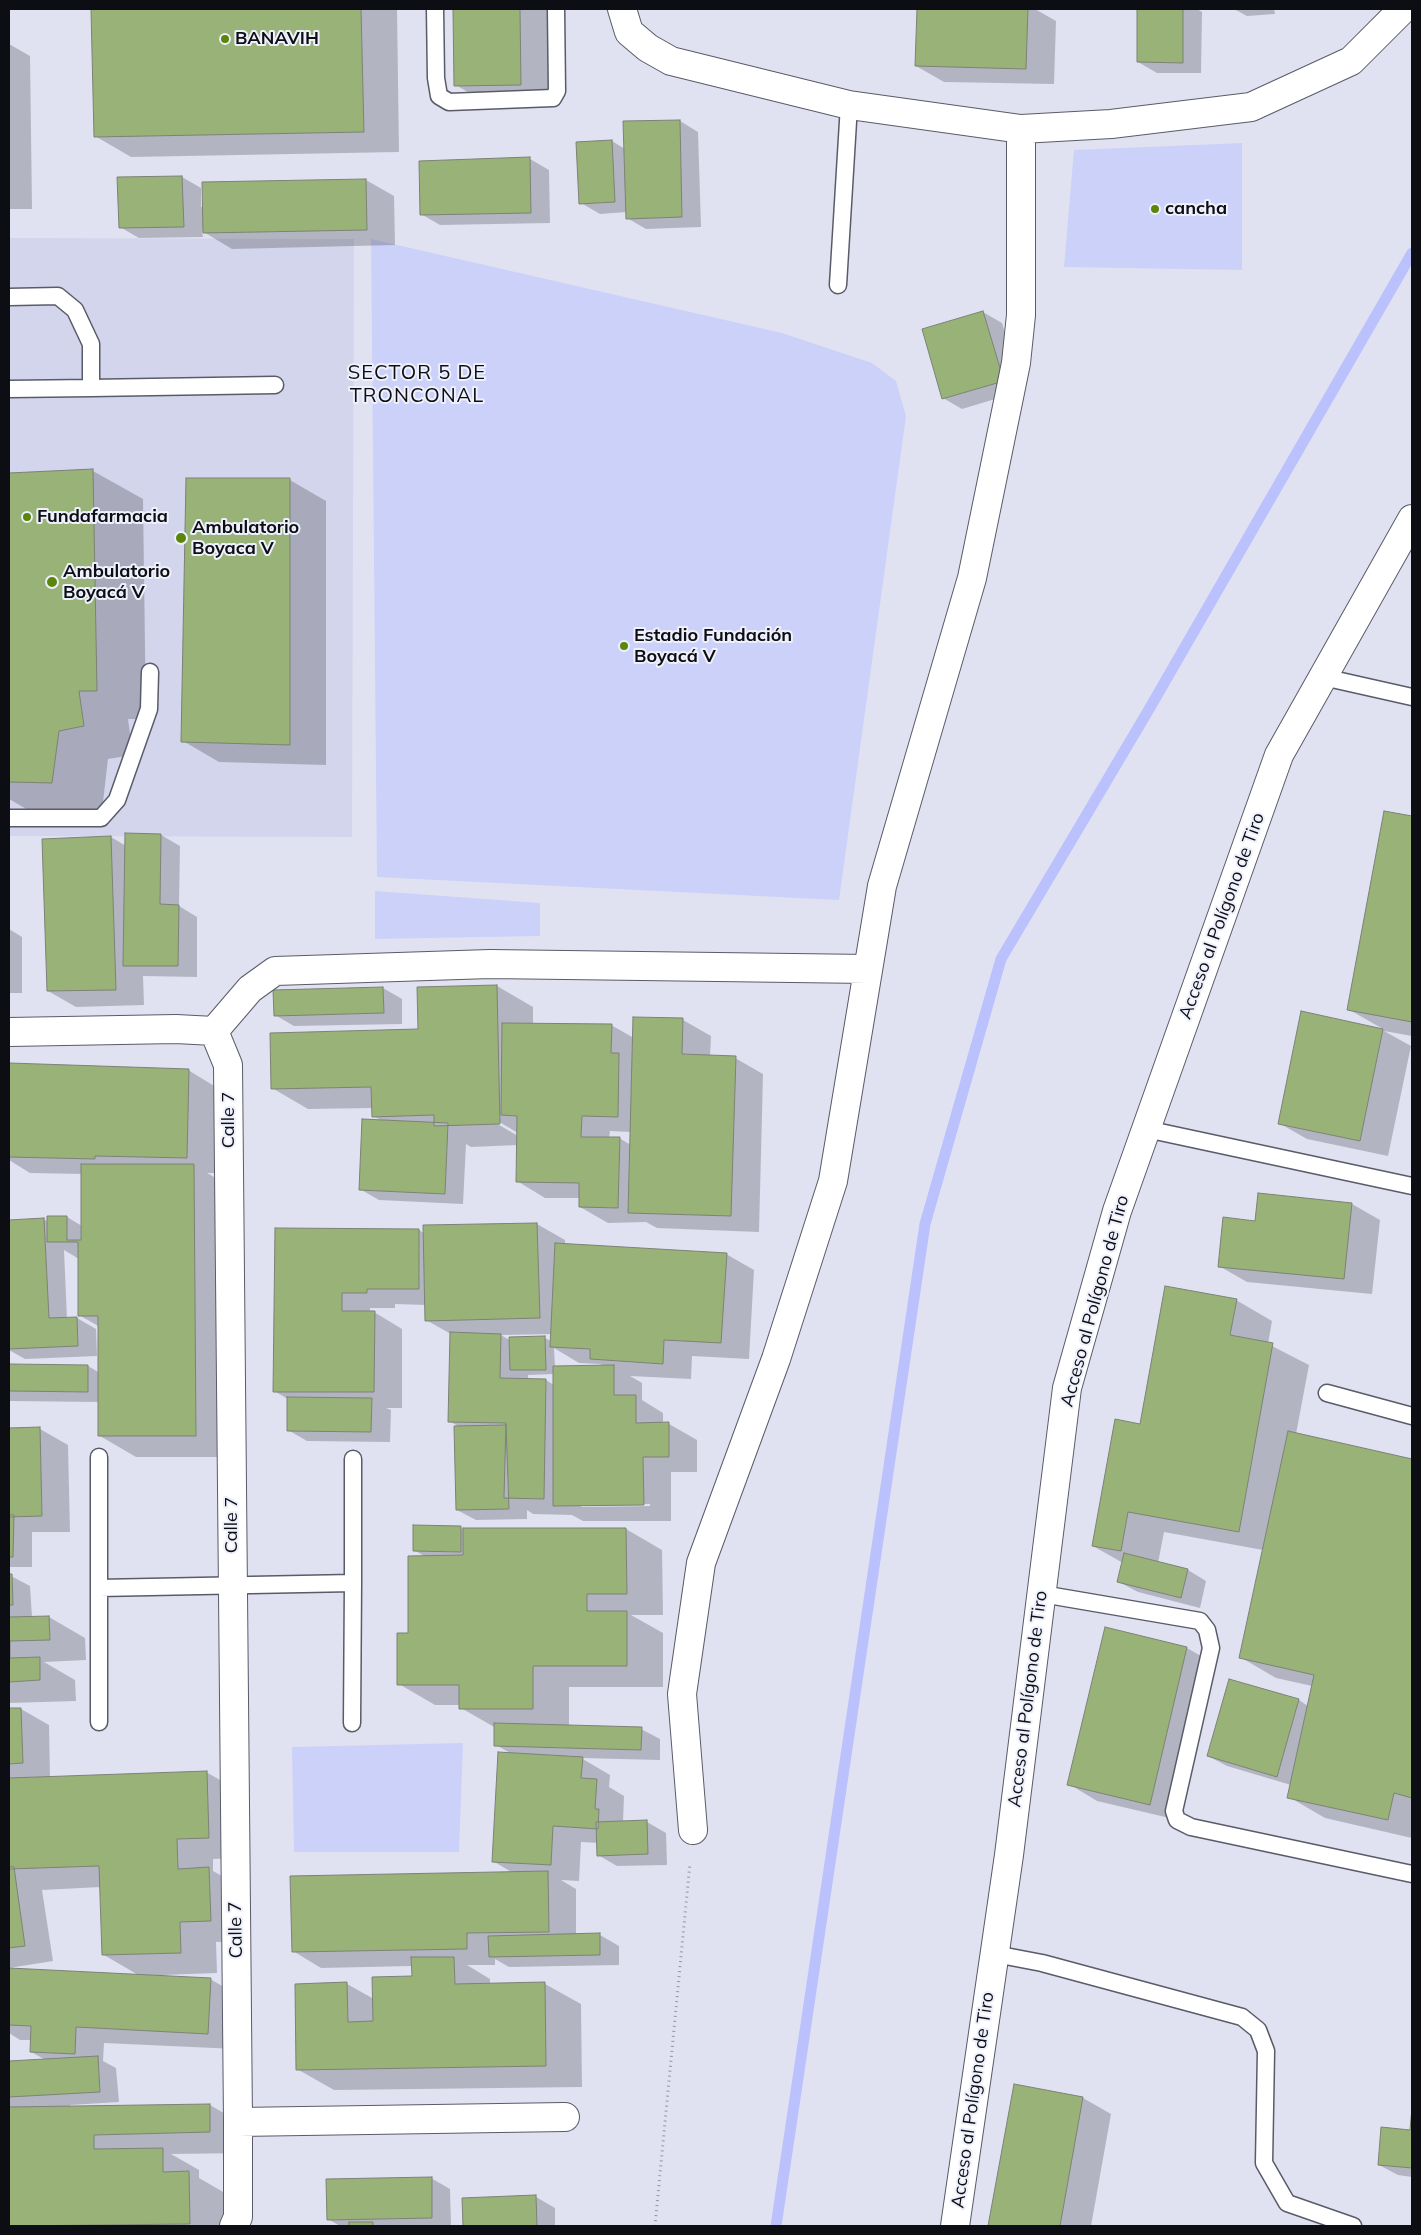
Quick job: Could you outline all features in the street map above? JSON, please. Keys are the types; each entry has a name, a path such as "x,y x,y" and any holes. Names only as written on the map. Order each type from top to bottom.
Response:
{"street":[{"path":"622,9 629,32 648,48 671,61 849,105 1021,129 1111,124 1252,107 1351,61 1403,9"},
{"path":"693,1830 682,1694 701,1563 776,1359 834,1181 882,886 972,578 1016,363 1021,315 1021,129"},
{"name":"Acceso al Polígono de Tiro","path":"955,2226 995,1954 1067,1388 1117,1211 1279,754 1408,535"},
{"path":"9,1032 214,1031 250,989 275,971 490,964 868,969"},
{"name":"Calle 7","path":"214,1031 228,1065 238,2122 238,2217 234,2226"},
{"path":"238,2122 565,2117"}],"lane":[{"path":"434,9 436,78 439,96 449,102 553,98 557,91 556,9"},
{"path":"838,285 849,105"},
{"path":"9,296 58,296 75,310 91,344 91,388"},
{"path":"9,389 275,385"},
{"path":"9,818 101,818 117,800 149,709 150,672"},
{"path":"1323,677 1412,697"},
{"path":"1146,1129 1412,1186"},
{"path":"1327,1393 1412,1416"},
{"path":"99,1457 99,1722"},
{"path":"352,1724 353,1459"},
{"path":"99,1588 352,1583"},
{"path":"1042,1594 1200,1621 1207,1630 1211,1648 1174,1811 1177,1820 1191,1827 1412,1874"},
{"path":"995,1954 1042,1963 1242,2017 1258,2030 1266,2051 1264,2163 1287,2203 1353,2226"}],"path":[{"path":"655,2226 693,1830"}],"shaded area":[{"name":"cancha","path":"1242,143 1242,270 1064,267 1074,150"},
{"name":"Ambulatorio Boyaca V","path":"9,238 354,239 352,837 9,836"},
{"name":"Estadio Fundación Boyacá V","path":"371,239 782,333 872,363 896,381 906,416 839,900 377,877"},
{"path":"375,891 540,903 540,936 375,939"},
{"path":"463,1743 459,1852 294,1852 292,1747"}],"building":[{"path":"91,9 361,9 364,132 94,137"},
{"path":"453,9 520,9 521,85 454,86"},
{"path":"917,9 1028,9 1026,69 915,66"},
{"path":"1137,9 1183,9 1183,63 1137,62"},
{"path":"680,120 682,217 626,219 623,121"},
{"path":"612,140 615,202 579,204 576,142"},
{"path":"530,157 531,213 420,215 419,161"},
{"path":"182,176 184,227 119,228 117,177"},
{"path":"366,179 367,230 203,233 202,182"},
{"path":"983,311 1004,381 942,399 922,329"},
{"name":"Ambulatorio Boyacá V","path":"93,469 97,691 79,691 84,726 59,731 52,783 9,782 9,473"},
{"path":"186,478 290,478 290,745 181,742"},
{"path":"1384,811 1412,816 1412,1022 1347,1010"},
{"path":"125,833 161,834 160,904 179,905 178,966 123,966"},
{"path":"111,836 116,990 47,991 42,839"},
{"path":"497,985 500,1124 434,1126 434,1115 372,1117 371,1087 271,1089 270,1033 418,1029 417,987"},
{"path":"383,987 384,1013 274,1016 273,990"},
{"path":"1301,1011 1383,1029 1360,1141 1278,1124"},
{"path":"633,1017 683,1018 682,1054 736,1056 731,1216 628,1213"},
{"path":"502,1023 612,1024 611,1053 619,1053 618,1117 582,1116 581,1137 620,1137 618,1208 579,1207 579,1183 516,1182 517,1116 501,1115"},
{"path":"9,1063 189,1069 187,1158 95,1156 95,1159 9,1157"},
{"path":"362,1119 448,1123 445,1194 359,1190"},
{"path":"81,1164 194,1164 196,1436 98,1436 98,1316 78,1316 78,1242 47,1242 47,1216 67,1216 67,1240 81,1240"},
{"path":"1258,1193 1352,1203 1344,1279 1218,1267 1223,1217 1255,1221"},
{"path":"44,1218 49,1318 77,1317 78,1346 9,1349 9,1220"},
{"path":"537,1223 540,1318 425,1321 423,1225"},
{"path":"275,1228 419,1229 419,1289 367,1289 367,1293 342,1293 342,1311 375,1311 374,1392 273,1392"},
{"path":"555,1243 727,1253 721,1343 664,1340 663,1364 590,1359 590,1349 550,1347"},
{"path":"1165,1286 1237,1299 1230,1335 1273,1343 1239,1532 1128,1512 1121,1551 1092,1546 1115,1419 1140,1424"},
{"path":"450,1332 501,1334 500,1378 546,1379 544,1499 504,1498 506,1423 448,1422"},
{"path":"545,1336 546,1370 510,1370 509,1337"},
{"path":"9,1364 88,1365 88,1392 9,1391"},
{"path":"614,1365 614,1395 636,1395 636,1423 669,1422 669,1457 643,1457 644,1505 553,1506 553,1366"},
{"path":"287,1397 372,1398 371,1432 287,1431"},
{"path":"506,1425 509,1509 456,1510 454,1426"},
{"path":"40,1427 42,1516 9,1517 9,1428"},
{"path":"1288,1431 1412,1459 1412,1798 1394,1793 1388,1820 1287,1798 1314,1675 1239,1658"},
{"path":"9,1515 14,1515 13,1557 9,1557"},
{"path":"413,1525 461,1526 461,1552 413,1551"},
{"path":"463,1528 626,1528 627,1594 587,1594 587,1611 627,1611 627,1666 533,1666 533,1709 459,1709 459,1685 397,1685 397,1633 408,1633 408,1556 463,1555"},
{"path":"1124,1553 1188,1569 1181,1598 1117,1582"},
{"path":"9,1574 12,1574 13,1605 9,1605"},
{"path":"49,1616 50,1640 10,1641 10,1658 40,1657 40,1680 9,1682 9,1617"},
{"path":"1105,1627 1187,1647 1150,1805 1067,1785"},
{"path":"1229,1679 1299,1699 1277,1777 1207,1756"},
{"path":"9,1708 21,1708 23,1763 9,1764"},
{"path":"494,1723 642,1727 641,1750 494,1746"},
{"path":"498,1752 583,1757 581,1778 597,1779 595,1809 599,1809 598,1829 553,1826 551,1865 492,1862"},
{"path":"207,1771 209,1838 177,1839 178,1869 209,1867 211,1921 180,1922 181,1953 102,1955 99,1866 9,1869 9,1778"},
{"path":"647,1820 648,1854 597,1856 596,1822"},
{"path":"9,1867 14,1867 25,1946 9,1948"},
{"path":"548,1871 549,1932 467,1933 467,1949 292,1952 290,1876"},
{"path":"600,1933 600,1955 489,1957 488,1936"},
{"path":"411,1957 454,1957 455,1984 545,1982 546,2066 296,2070 295,1984 347,1982 348,2022 373,2021 372,1977 412,1976"},
{"path":"9,1968 211,1978 208,2034 76,2027 75,2054 30,2052 31,2026 9,2025"},
{"path":"98,2056 100,2092 9,2097 9,2061"},
{"path":"1014,2084 1083,2097 1060,2226 988,2226"},
{"path":"210,2104 210,2132 94,2135 94,2149 163,2148 163,2172 189,2171 190,2224 9,2226 9,2107"},
{"path":"1412,2108 1412,2168 1378,2165 1381,2127 1410,2130"},
{"path":"432,2177 432,2218 327,2220 326,2179"},
{"path":"536,2195 537,2226 463,2226 462,2198"},
{"path":"349,2222 373,2222 373,2226 349,2226"}],"waterway":[{"path":"776,2226 925,1224 1001,959 1148,711 1412,253"}],"place":[{"name":"BANAVIH","path":"225,39"},
{"name":"cancha","path":"1155,209"},
{"name":"Fundafarmacia","path":"27,517"},
{"name":"Ambulatorio Boyaca V","path":"181,538"},
{"name":"Ambulatorio Boyacá V","path":"52,582"},
{"name":"Estadio Fundación Boyacá V","path":"624,646"}],"district":[{"name":"SECTOR 5 DE TRONCONAL","path":"417,384"}]}
